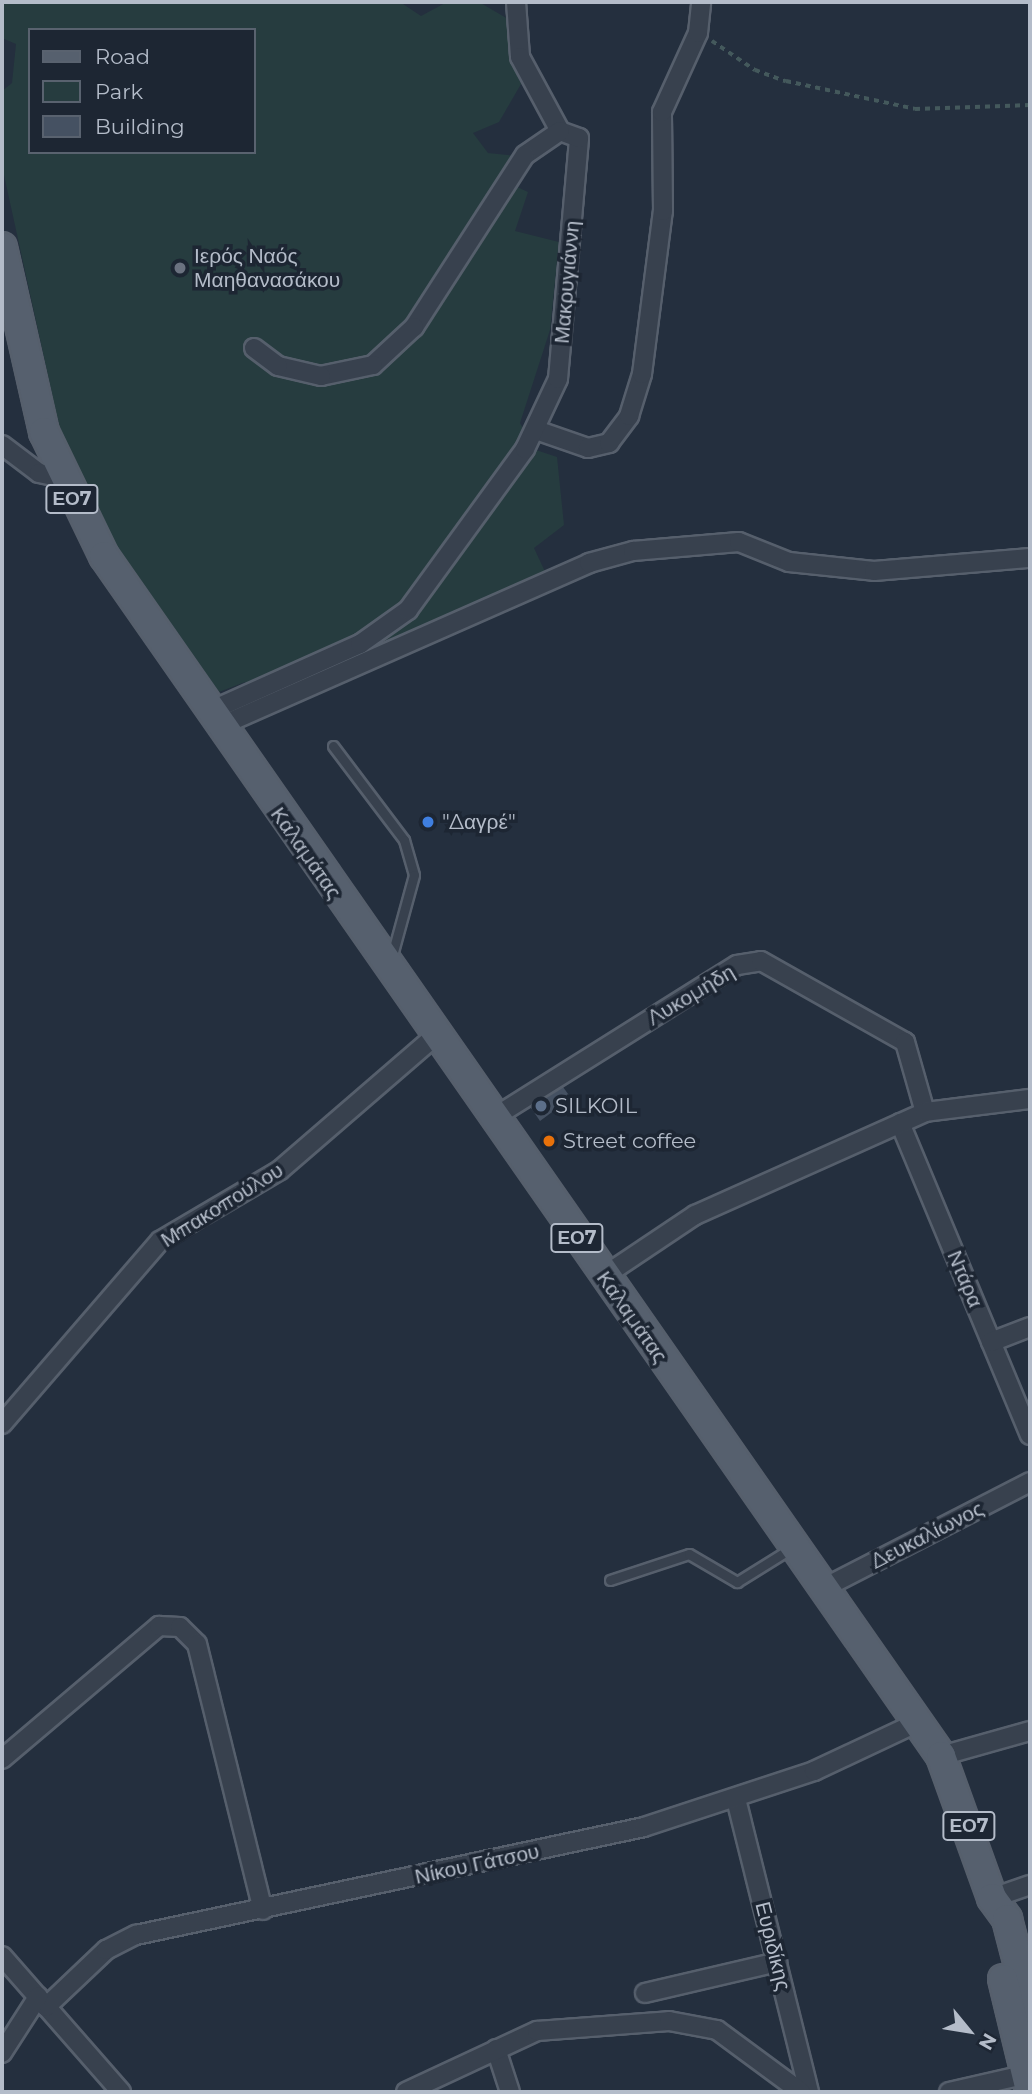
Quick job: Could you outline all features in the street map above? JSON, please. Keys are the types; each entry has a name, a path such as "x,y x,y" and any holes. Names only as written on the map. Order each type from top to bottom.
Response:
{"main road":[{"name":"ΕΟ7","path":"2,247 26,369 63,478 122,585 213,720"},
{"name":"Καλαμάτας","path":"213,720 942,1756 992,1898 1007,1919 1030,2008"},
{"name":"Καλαμάτας","path":"992,1898 988,1924 1029,2082"}],"street":[{"path":"254,348 278,366 331,376 357,373 388,355 414,327 516,165 560,131 520,57 516,2"},
{"path":"536,430 588,448 608,443 629,416 642,374 663,211 662,112 698,33 701,2"},
{"name":"Μακρυγιάννη","path":"213,720 360,645 408,610 536,430 558,379 580,171 579,138 560,131"},
{"path":"2,445 39,473 63,478"},
{"path":"213,720 589,562 633,551 739,542 789,562 874,571 1030,558"},
{"name":"Λυκομήδη","path":"493,1118 737,965 761,961 905,1042 925,1112"},
{"name":"Μπακοπούλου","path":"2,1424 160,1241 280,1170 435,1036"},
{"path":"604,1276 695,1215 925,1112 1030,1099"},
{"name":"Ντάρα","path":"900,1123 1030,1435"},
{"path":"991,1342 1030,1327"},
{"name":"Δευκαλίωνος","path":"824,1588 1030,1482"},
{"path":"2,1759 159,1626 180,1627 197,1644 263,1910"},
{"name":"Νίκου Γάτσου","path":"2,2053 42,2002 124,1940 644,1827 736,1799 814,1771 918,1722"},
{"path":"942,1756 1030,1731"},
{"name":"Ευριδίκης","path":"736,1799 809,2092"},
{"path":"992,1898 1030,1885"},
{"path":"2,1956 121,2092"},
{"path":"645,1993 777,1962"},
{"path":"406,2092 496,2049 555,2027 693,2022 725,2035 801,2092"},
{"path":"496,2049 510,2092"},
{"path":"949,2092 1029,2082"}],"lane":[{"path":"334,746 404,840 414,875 387,967"},
{"path":"610,1580 689,1554 737,1582 794,1546"}],"path":[{"path":"698,33 755,70 811,87 943,112 1030,105"}],"green space":[{"path":"2,2 400,2 421,16 447,2 479,2 508,19 510,60 521,84 499,122 473,133 488,153 516,156 500,179 528,192 515,231 559,242 550,330 520,423 536,450 557,457 564,525 534,548 548,578 267,698 245,682 219,692 112,539 63,444 2,166 2,91 12,83 16,44 2,38"}],"building":[{"path":"563,1087 571,1098 540,1121 531,1108"}],"place":[{"name":"Ιερός Ναός Μαηθανασάκου","path":"180,268"},
{"name":"\"Δαγρέ\"","path":"428,822"},
{"name":"SILKOIL","path":"541,1106"},
{"name":"Street coffee","path":"549,1141"}]}
